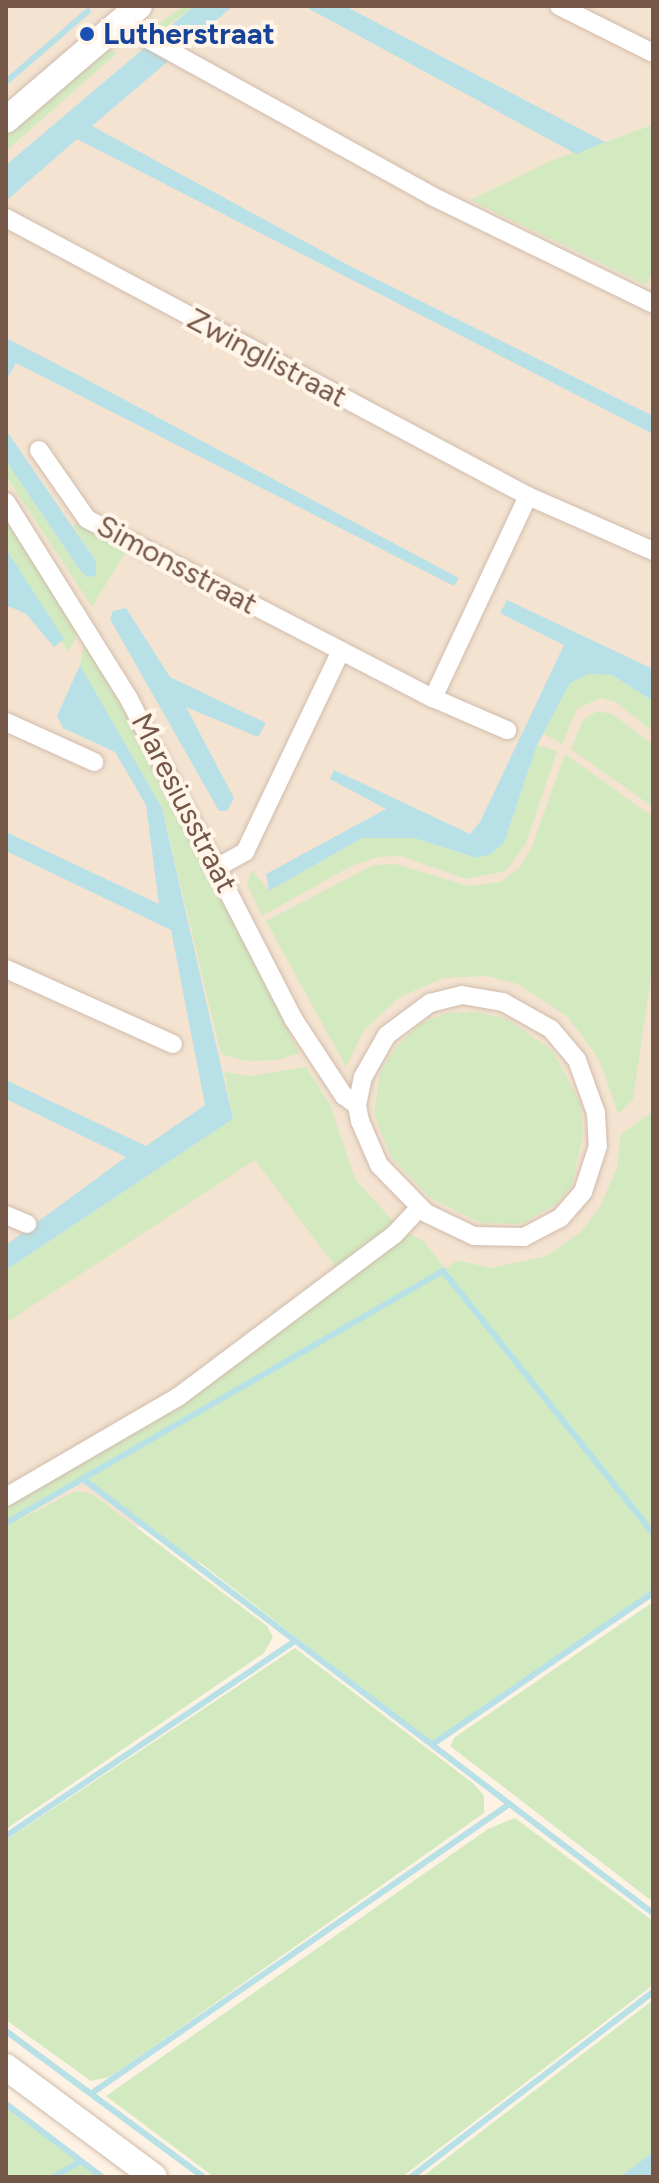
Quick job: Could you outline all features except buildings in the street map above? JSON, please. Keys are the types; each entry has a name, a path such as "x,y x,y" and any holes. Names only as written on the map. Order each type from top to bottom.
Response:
{"main road":[{"path":"6,120 128,28 139,6"},
{"path":"6,2067 154,2177"}],"street":[{"path":"559,6 653,53"},
{"path":"128,28 190,66 432,196 653,304"},
{"name":"Zwinglistraat","path":"6,218 528,496 653,551"},
{"name":"Simonsstraat","path":"39,450 87,519 433,698 507,730"},
{"path":"433,698 528,496"},
{"name":"Maresiusstraat","path":"6,502 93,635 218,867 294,1020 344,1096 357,1105 379,1165 419,1208 457,1230 490,1239 541,1231 569,1210 588,1182 599,1132 577,1060 551,1029 503,1002 476,995 446,998 415,1012 387,1035 369,1063 357,1105"},
{"path":"218,867 245,852 341,651"},
{"path":"6,722 94,762"},
{"path":"6,969 173,1044"},
{"path":"6,1497 178,1397 394,1235 419,1208"},
{"path":"6,1215 27,1224"}],"shaded area":[{"path":"6,6 653,6 653,1237 6,1602"}],"green space":[{"path":"183,6 194,6 158,33 152,29"},
{"path":"106,47 117,53 6,151 6,132"},
{"path":"653,125 653,271 646,285 470,200 553,160"},
{"path":"6,461 77,566 96,561 73,526 81,522 120,544 125,553 92,607 6,476"},
{"path":"6,520 78,634 68,652 6,549"},
{"path":"84,643 156,766 299,1053 278,1060 245,1061 221,1054 162,808 80,665"},
{"path":"589,674 612,675 653,701 653,732 616,702 600,698 577,709 562,744 543,733 570,683"},
{"path":"597,711 612,714 653,745 653,807 571,749 583,720"},
{"path":"537,745 557,751 526,843 506,871 466,879 401,856 379,857 351,866 262,916 247,884 252,870 269,891 362,838 414,838 476,858 504,843"},
{"path":"565,754 653,817 653,962 633,1100 618,1114 600,1061 568,1017 518,984 487,976 443,978 400,997 364,1030 346,1067 266,921 374,865 395,864 468,886 501,882 520,867 531,849"},
{"path":"476,1012 505,1018 553,1051 581,1105 583,1135 572,1186 556,1204 522,1224 480,1223 429,1197 392,1158 374,1115 380,1073 396,1047 418,1025 446,1013"},
{"path":"306,1067 330,1105 355,1179 395,1223 336,1267 255,1160 6,1323 6,1270 233,1119 224,1072 249,1076"},
{"path":"653,1111 653,1597 433,1744 202,1564 166,1545 83,1481 13,1523 76,1491 92,1494 267,1626 273,1637 264,1653 6,1829 6,1505 177,1408 408,1233 422,1240 446,1269 457,1260 490,1268 547,1256 581,1232 600,1207 617,1167 621,1134"},
{"path":"653,1602 653,1902 450,1746 455,1737"},
{"path":"295,1648 474,1784 484,1796 484,1813 133,2061 109,2077 91,2081 6,2020 6,1840"},
{"path":"515,1818 653,1921 653,1985 402,2177 214,2177 106,2096 488,1829"},
{"path":"653,2000 653,2152 621,2177 422,2177"},
{"path":"6,2102 81,2161 102,2177 6,2177"}],"water":[{"path":"194,6 233,6 92,126 348,265 653,416 653,434 77,139 6,201 6,165"},
{"path":"304,6 345,6 605,142 576,154"},
{"path":"6,338 459,578 454,586 16,363 6,381"},
{"path":"6,430 96,561 96,576 87,577 77,566 6,461"},
{"path":"6,549 64,639 54,647 26,614 6,605"},
{"path":"507,600 653,669 653,701 612,675 589,674 570,683 537,745 504,843 491,854 477,858 414,838 362,838 269,891 266,874 386,809 330,779 334,770 470,834 480,822 564,645 500,613"},
{"path":"126,608 170,677 266,723 258,737 186,707 234,798 227,811 219,811 110,619 113,611"},
{"path":"80,665 162,808 233,1119 6,1270 6,1245 126,1157 6,1099 6,1080 146,1146 205,1105 171,930 6,851 6,832 159,904 146,805 115,752 63,728 57,716"},
{"path":"653,2152 653,2177 620,2177"}],"waterway":[{"path":"6,82 88,11"},
{"path":"6,1523 443,1271 653,1533"},
{"path":"83,1479 653,1913"},
{"path":"433,1744 653,1593"},
{"path":"6,1836 295,1641"},
{"path":"92,2093 508,1805"},
{"path":"411,2177 653,1992"},
{"path":"6,2031 203,2177"},
{"path":"6,2104 102,2177"},
{"path":"54,2177 81,2161"}],"place":[{"name":"Lutherstraat","path":"87,34"}]}
